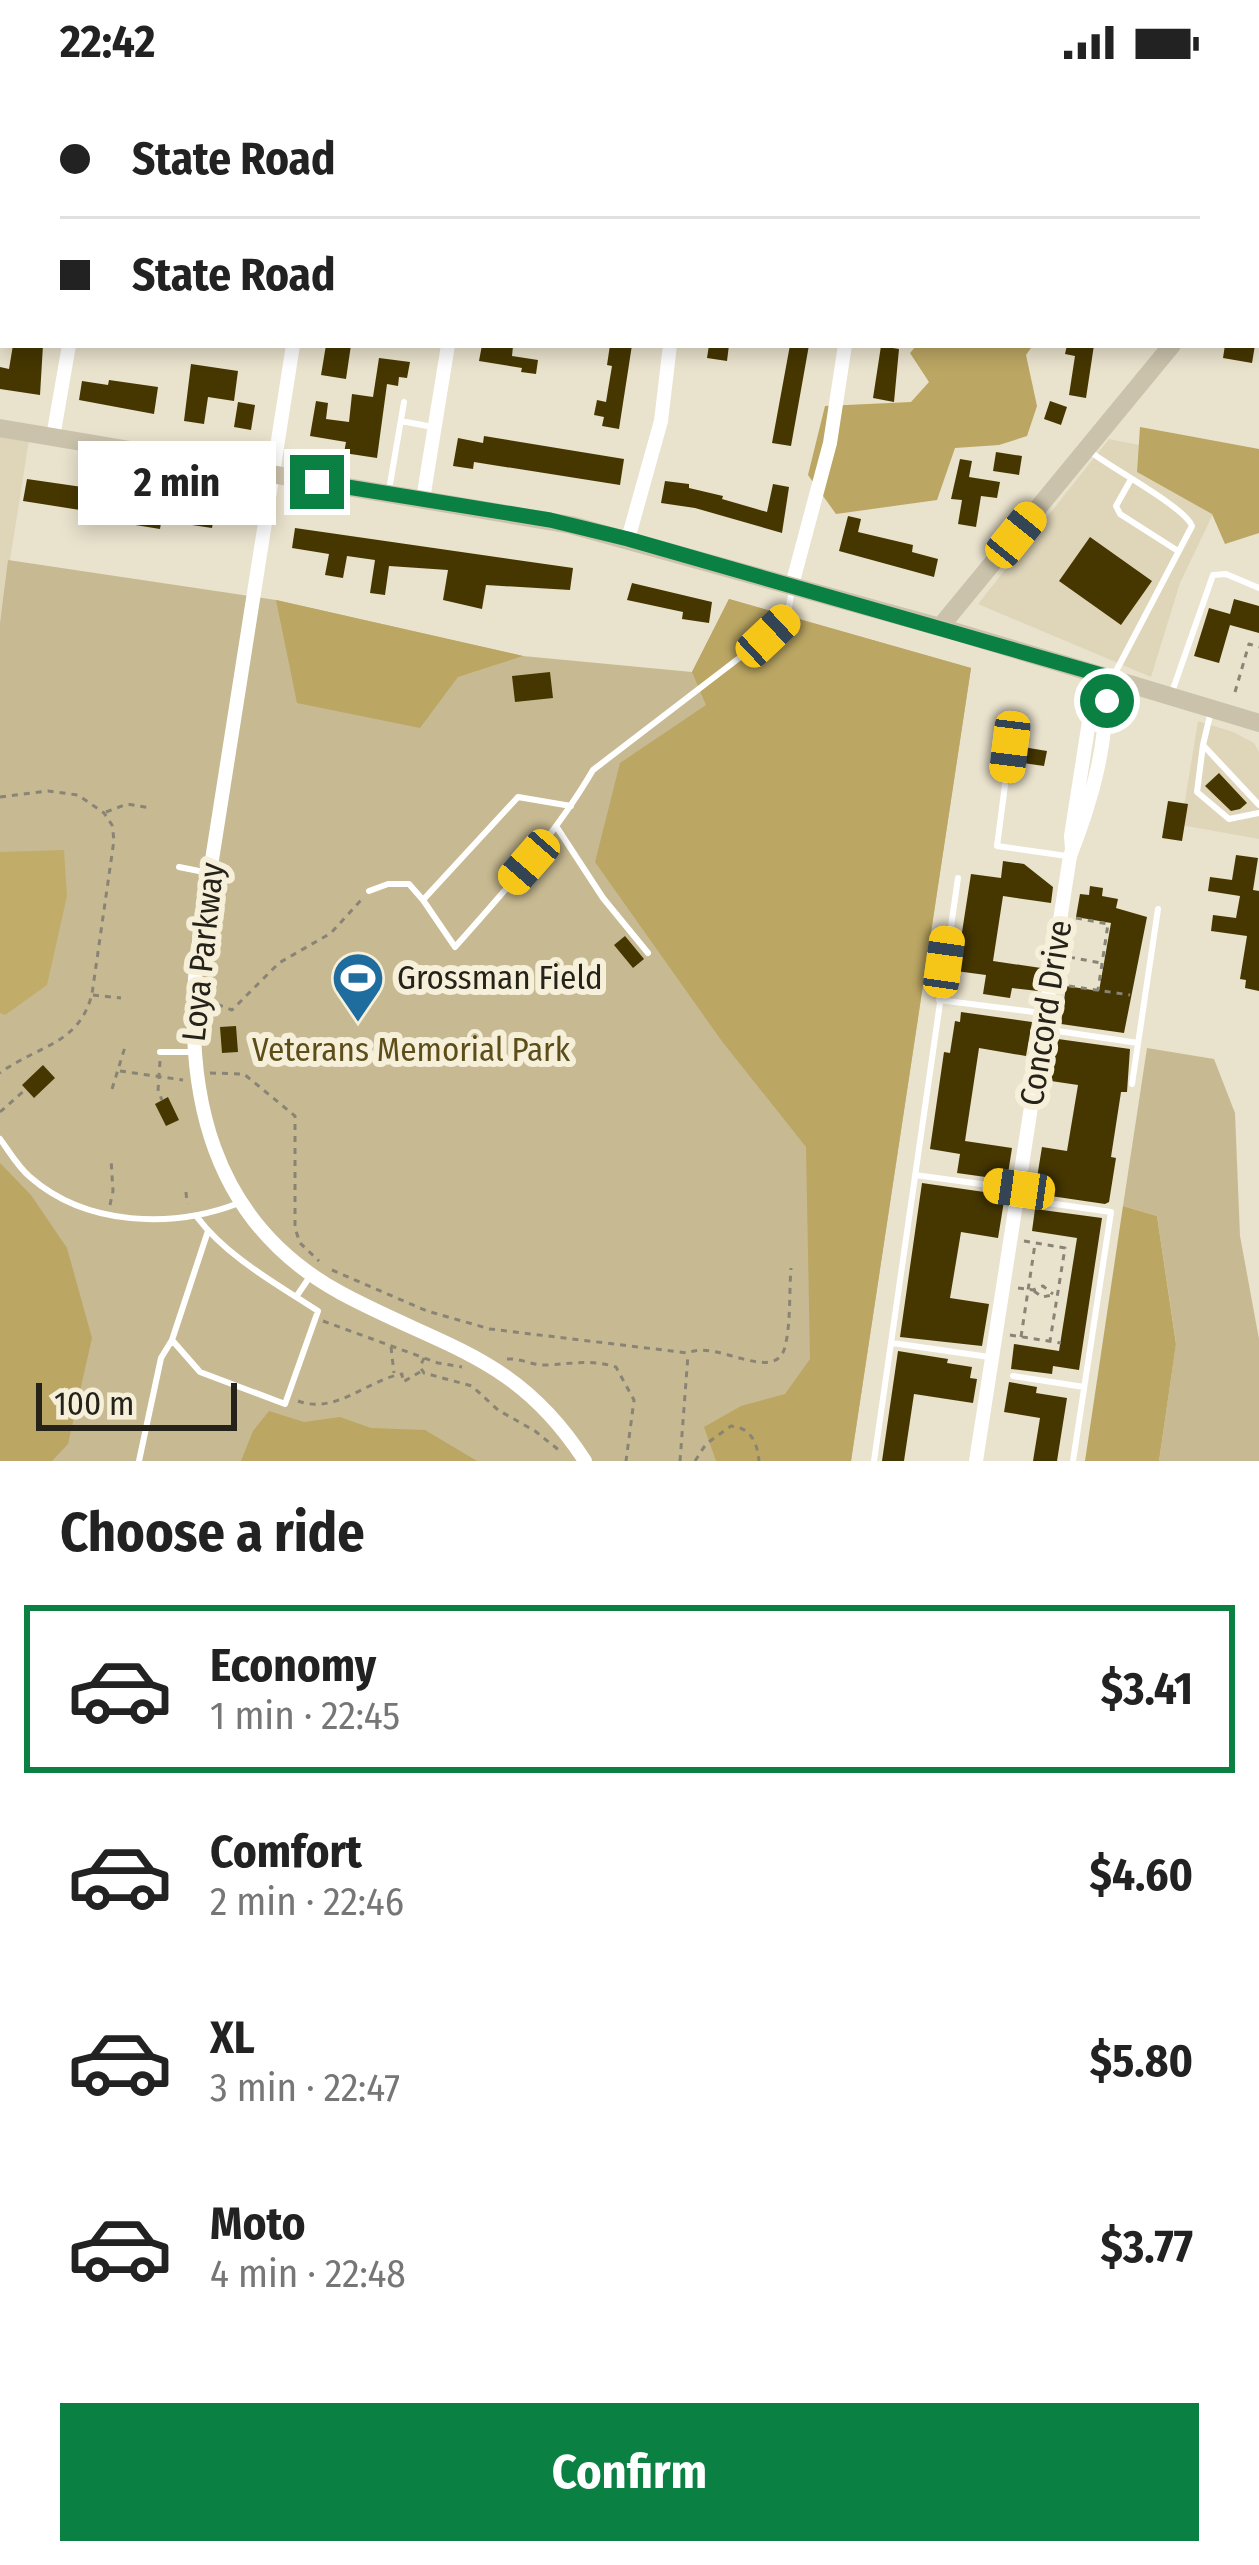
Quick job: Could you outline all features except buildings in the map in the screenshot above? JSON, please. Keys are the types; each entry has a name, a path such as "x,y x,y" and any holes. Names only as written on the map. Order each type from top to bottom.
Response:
{"main road":[{"path":"940,627 1170,348"},
{"path":"0,428 550,520 940,627 1259,723"}],"street":[{"path":"53,436 68,348"},
{"name":"Loya Parkway","path":"292,348 192,998 192,1052 204,1119 242,1202 289,1256 378,1311 477,1355 509,1376 550,1413 585,1461"},
{"path":"423,499 448,348"},
{"path":"628,539 661,421 670,348"},
{"path":"792,585 830,443 844,348"},
{"name":"Concord Drive","path":"976,1461 1093,696 1109,677"}],"lane":[{"path":"388,494 404,402"},
{"path":"401,421 435,427"},
{"path":"1086,449 1188,514 1192,526 1109,677"},
{"path":"1130,481 1115,506 1120,514 1178,551"},
{"path":"1171,695 1213,575 1226,574 1259,589"},
{"path":"369,891 388,884 409,884 455,947 556,826 593,770 787,619 792,585"},
{"path":"1203,745 1259,809 1229,819 1197,792 1203,745 1211,708"},
{"path":"1010,747 997,846 1071,853"},
{"path":"423,900 518,797 571,806"},
{"path":"556,826 603,898 648,953"},
{"path":"179,867 209,873"},
{"path":"874,1461 958,878"},
{"path":"1132,1084 1158,909"},
{"path":"939,1000 1138,1043"},
{"path":"160,1052 192,1052"},
{"path":"0,1139 29,1177 74,1203 140,1219 197,1216 242,1202"},
{"path":"915,1175 1111,1212 1072,1461"},
{"path":"172,1340 200,1372 285,1404 318,1311 208,1231 197,1216"},
{"path":"139,1461 161,1358 172,1340 208,1231"},
{"path":"289,1256 301,1243"},
{"path":"296,1297 312,1274"},
{"path":"892,1343 992,1358"},
{"path":"1013,1376 1084,1387"}],"path":[{"path":"1235,692 1249,644 1259,647"},
{"path":"0,796 48,791 78,795 104,813 114,840 92,994 77,1029 0,1073"},
{"path":"104,813 128,804 150,808"},
{"path":"192,998 232,1010 279,963 332,933 369,891"},
{"path":"1061,916 1108,923 1098,990"},
{"path":"1055,955 1102,964"},
{"path":"1069,986 1130,995"},
{"path":"92,994 121,998"},
{"path":"112,1089 125,1047"},
{"path":"120,1071 186,1080"},
{"path":"203,1077 216,1072 244,1074 295,1116 295,1228 301,1243 329,1268 427,1311 490,1329 688,1353 699,1348 761,1364 781,1355 791,1268"},
{"path":"160,1075 162,1100"},
{"path":"0,1112 26,1089"},
{"path":"110,1159 112,1195"},
{"path":"186,1192 187,1200"},
{"path":"1011,1238 1065,1247 1050,1341"},
{"path":"1021,1337 1036,1243"},
{"path":"1031,1290 1043,1286 1055,1294"},
{"path":"1031,1290 1042,1297 1055,1294"},
{"path":"331,1324 424,1358 470,1367"},
{"path":"997,1333 1060,1343"},
{"path":"391,1346 394,1375"},
{"path":"680,1461 688,1353"},
{"path":"422,1371 424,1358"},
{"path":"500,1359 522,1358 544,1366 584,1360 616,1367 634,1400 626,1461"},
{"path":"304,1404 322,1406 394,1375 402,1374 403,1382 422,1371 472,1386 504,1414 547,1440 566,1460"},
{"path":"695,1461 706,1444 730,1426 745,1429 754,1439 759,1461"}],"shaded area":[{"path":"914,348 1031,348 1026,355 1037,406 1027,436 999,445 955,448 937,500 836,514 808,475 825,406 911,402 929,382 910,353"},
{"path":"1140,427 1259,449 1259,533 1225,544 1212,514 1137,472"},
{"path":"0,436 29,440 0,623"},
{"path":"1109,439 1139,445 1137,472 1213,514 1180,583 1151,677 978,604"},
{"path":"729,599 971,668 851,1461 716,1461 704,1427 741,1406 785,1394 810,1359 806,1147 721,1040 595,862 620,763 706,705 692,672"},
{"path":"276,600 523,656 458,677 420,728 297,703"},
{"path":"1198,721 1233,732 1254,743 1259,752 1259,839 1181,825"},
{"path":"64,850 67,896 47,985 5,1015 0,1013 0,852"},
{"path":"0,1163 31,1195 67,1248 92,1338 68,1444 52,1461 0,1461"},
{"path":"1123,1206 1157,1216 1176,1344 1159,1461 1085,1461"},
{"path":"269,1411 304,1422 340,1417 371,1428 425,1430 477,1461 241,1461 253,1431"}],"green space":[{"name":"Veterans Memorial Park","path":"8,560 276,600 523,656 692,672 729,599 971,668 851,1461 0,1461 0,623"},
{"path":"1147,1048 1214,1059 1235,1113 1240,1236 1259,1339 1259,1461 1159,1461 1176,1343 1157,1216 1123,1206"}],"place":[{"name":"Grossman Field","path":"358,1024"}],"route":[{"path":"317,482 550,520 628,539 1105,676 1107,701"}]}
